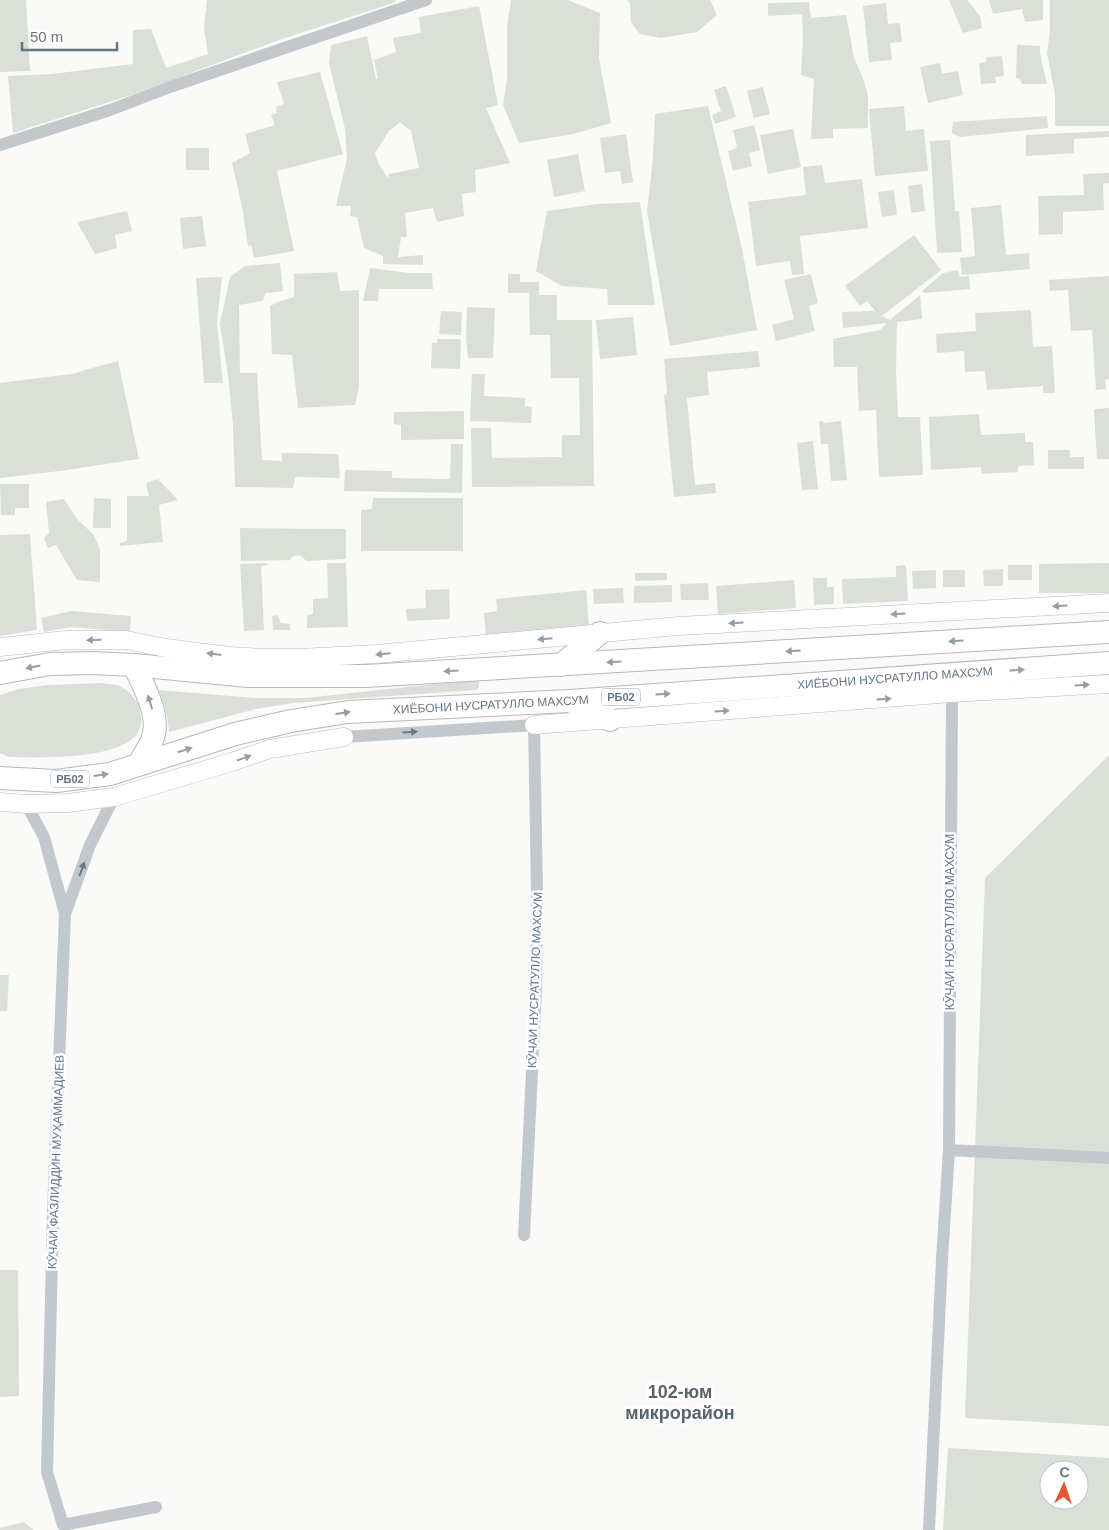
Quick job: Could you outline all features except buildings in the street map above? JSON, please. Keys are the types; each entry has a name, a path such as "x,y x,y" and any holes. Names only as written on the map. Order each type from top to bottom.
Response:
{"highway":[{"path":"0,674 50,664 91,663 134,664 248,676 366,676 1109,632"},
{"path":"561,665 600,633"},
{"name":"ХИЁБОНИ НУСРАТУЛЛО МАХСУМ","path":"0,778 56,781 110,774 235,734 291,721 348,712 569,701 1109,663"},
{"path":"134,664 150,700 154,720 153,738 139,764"},
{"path":"569,701 610,720"}],"street":[{"path":"0,144 110,110 170,87 426,0"},
{"path":"0,647 66,640 126,640 166,648 229,656 300,658 377,654 716,624 1109,603"},
{"path":"0,802 26,804 68,803 114,797 232,762 270,748 344,737 610,720 952,693 1109,684"},
{"name":"КӮЧАИ НУСРАТУЛЛО МАХСУМ","path":"929,1530 949,1150 952,693"},
{"name":"КӮЧАИ НУСРАТУЛЛО МАХСУМ","path":"524,1235 536,990 537,891 534,725"},
{"path":"65,914 90,845 114,797"},
{"name":"КӮЧАИ ФАЗЛИДДИН МУҲАММАДИЕВ","path":"26,804 44,837 65,914 53,1211 47,1472 63,1525 156,1507"},
{"path":"949,1150 1109,1158"}],"shaded area":[{"path":"0,0 26,0 30,71 0,72"},
{"path":"207,0 395,0 396,2 279,40 137,93 13,133 8,76 52,74 133,64 133,30 151,29 166,68 208,54 204,28"},
{"path":"511,0 568,0 600,13 599,58 611,123 573,134 519,143 503,105 507,80 507,26"},
{"path":"627,0 710,0 717,15 697,32 661,38 640,34 631,22 630,3"},
{"path":"949,0 967,0 980,16 982,28 963,33"},
{"path":"989,0 1043,0 1043,20 1025,22 1022,9 993,14"},
{"path":"1050,0 1109,0 1109,126 1055,126 1055,94 1047,53 1050,30"},
{"path":"809,2 811,18 846,15 854,58 868,96 868,128 833,129 833,138 811,139 814,79 801,75 802,14 768,16 768,3"},
{"path":"886,3 888,24 900,23 902,42 890,43 892,60 869,62 863,6"},
{"path":"479,6 498,105 486,108 510,163 475,170 476,192 462,194 464,216 437,222 433,208 405,213 407,237 401,237 398,257 423,255 423,265 383,264 383,256 364,248 357,217 350,216 351,206 336,206 347,158 345,129 329,63 331,45 367,36 376,79 378,78 374,60 396,52 393,38 421,33 419,17","holes":["400,122 411,131 419,168 389,174 388,178 379,165 375,153 389,131"]},
{"path":"1017,45 1040,46 1041,60 1047,84 1022,84 1020,79 1016,78"},
{"path":"1002,56 1004,76 995,77 996,83 981,84 979,63 986,62 986,57"},
{"path":"940,63 942,74 958,71 963,95 928,103 920,67"},
{"path":"320,72 343,154 277,171 294,251 254,258 251,245 248,246 242,206 232,163 250,153 245,134 275,125 271,115 277,113 276,107 284,104 277,82"},
{"path":"726,86 736,117 715,124 712,115 721,111 714,90"},
{"path":"763,87 770,114 754,118 747,91"},
{"path":"708,106 742,249 757,330 670,346 647,211 653,158 655,114"},
{"path":"904,106 906,131 924,129 928,171 875,176 869,109"},
{"path":"1047,116 1048,128 960,137 952,133 953,122"},
{"path":"754,125 760,150 749,153 752,166 733,171 728,151 737,148 733,130"},
{"path":"793,129 801,167 768,174 760,135"},
{"path":"1109,131 1109,137 1074,139 1074,153 1026,156 1026,135"},
{"path":"626,134 633,182 622,184 620,171 605,173 600,138"},
{"path":"950,140 955,211 959,211 962,252 937,253 930,141"},
{"path":"186,148 209,148 209,170 186,170"},
{"path":"578,154 585,191 554,197 547,160"},
{"path":"822,165 825,183 862,179 868,228 800,236 804,274 792,275 790,261 756,266 748,202 806,195 803,167"},
{"path":"1109,173 1109,183 1103,184 1104,210 1063,212 1063,234 1039,235 1038,196 1084,195 1083,174"},
{"path":"922,184 925,211 911,213 908,186"},
{"path":"894,190 897,215 882,217 878,192"},
{"path":"640,202 655,305 608,305 607,289 562,286 536,271 547,211 598,204"},
{"path":"1001,205 1006,255 1029,253 1030,269 962,275 960,258 975,256 971,208"},
{"path":"127,211 132,231 115,235 117,248 95,254 77,222"},
{"path":"202,216 206,246 183,249 180,218"},
{"path":"914,235 941,270 882,316 890,320 920,295 922,319 897,322 896,370 898,417 920,417 923,475 879,477 876,410 859,411 857,367 834,367 833,339 880,330 887,323 843,328 842,312 876,312 867,301 860,306 845,286"},
{"path":"280,263 283,291 266,293 262,301 239,305 240,373 257,373 262,460 282,461 282,453 338,454 340,478 295,477 293,488 235,487 233,425 220,323 230,277 245,266"},
{"path":"370,268 409,273 432,273 433,289 379,289 378,301 363,301"},
{"path":"958,270 960,277 969,276 970,289 924,293 922,291 943,273"},
{"path":"337,272 340,291 359,290 359,387 355,405 298,408 292,355 272,354 270,306 294,297 294,274"},
{"path":"508,274 520,274 520,282 539,282 539,295 557,295 557,320 592,320 594,486 472,487 471,428 491,428 492,458 562,457 562,435 580,435 579,378 551,378 550,335 530,335 529,293 508,293"},
{"path":"811,274 818,303 809,306 815,331 776,341 772,325 794,319 784,280"},
{"path":"1109,276 1109,379 1105,380 1106,389 1096,390 1092,330 1071,331 1068,290 1050,291 1049,280"},
{"path":"222,277 217,323 223,383 204,383 196,278"},
{"path":"467,307 495,308 493,358 468,358 466,337"},
{"path":"1031,310 1033,347 1052,346 1055,393 1043,393 1043,386 987,390 985,371 965,372 964,351 937,353 936,334 976,331 975,313"},
{"path":"441,311 462,312 461,335 439,334"},
{"path":"633,317 637,355 600,359 596,320"},
{"path":"437,339 461,339 460,369 431,368 432,343 437,343"},
{"path":"758,351 760,367 707,372 709,395 687,398 695,485 715,483 716,493 674,497 664,395 667,394 664,359"},
{"path":"118,361 139,459 0,478 0,383 71,374"},
{"path":"472,374 485,374 484,396 525,398 525,406 532,407 531,423 470,421"},
{"path":"1109,408 1109,459 1097,459 1094,409"},
{"path":"464,411 464,439 401,440 401,425 394,424 394,412"},
{"path":"979,414 981,435 1025,433 1025,442 1033,442 1034,465 1018,466 1018,472 982,474 981,467 931,470 929,417"},
{"path":"819,421 824,423 841,421 847,480 831,481 828,444 821,444"},
{"path":"813,441 818,489 802,490 797,443"},
{"path":"451,444 463,444 462,493 344,491 345,470 392,471 392,478 450,479"},
{"path":"1048,450 1070,450 1070,457 1084,457 1084,469 1048,469"},
{"path":"158,479 178,500 159,505 163,542 120,546 120,543 127,541 127,496 149,496 146,483"},
{"path":"0,484 29,484 29,508 15,508 15,515 1,515"},
{"path":"94,498 111,499 111,528 93,528"},
{"path":"373,498 463,498 463,551 361,551 361,510 372,509"},
{"path":"64,499 78,520 94,535 100,550 100,582 77,580 56,545 48,548 44,538 49,533 46,502"},
{"path":"240,528 346,529 346,559 306,561 302,556 297,556 292,557 290,560 241,561"},
{"path":"30,534 37,630 0,636 0,535"},
{"path":"267,563 268,565 261,566 264,630 244,631 240,564"},
{"path":"327,563 346,563 348,627 307,628 307,615 313,614 313,599 328,598"},
{"path":"1109,563 1109,593 1039,593 1039,564"},
{"path":"906,565 908,601 843,604 842,579 896,577 896,566"},
{"path":"1008,565 1032,565 1032,580 1008,580"},
{"path":"1003,569 1003,586 984,586 983,570"},
{"path":"936,570 936,588 913,589 912,571"},
{"path":"943,570 965,570 965,587 943,587"},
{"path":"635,573 667,573 667,580 635,581"},
{"path":"813,578 827,578 827,587 834,587 834,604 814,605"},
{"path":"794,580 796,608 718,614 716,586"},
{"path":"708,583 709,600 681,600 680,584"},
{"path":"672,585 672,602 634,603 634,586"},
{"path":"623,588 624,603 594,604 593,589"},
{"path":"449,589 450,619 407,621 406,609 426,608 425,590"},
{"path":"586,590 589,626 486,636 484,613 497,611 496,599"},
{"path":"71,611 131,616 130,632 71,627 44,632 41,618"},
{"path":"277,615 281,623 290,624 290,630 273,630 272,616"},
{"path":"472,680 479,682 479,687 476,690 293,703 256,709 169,732 166,711 159,690 254,698 305,698"},
{"path":"101,683 120,686 130,693 138,703 141,726 129,741 116,748 59,757 9,757 0,753 0,695 19,689 48,685"},
{"path":"1109,755 1109,1426 965,1418 985,878"},
{"path":"0,975 9,975 7,1011 0,1011"},
{"path":"0,1270 18,1270 19,1396 0,1397"},
{"path":"948,1448 1109,1458 1109,1530 943,1530"},
{"path":"24,1522 34,1530 0,1530 0,1528"}],"district":[{"name":"102-юм микрорайон","path":"680,1402"}]}
